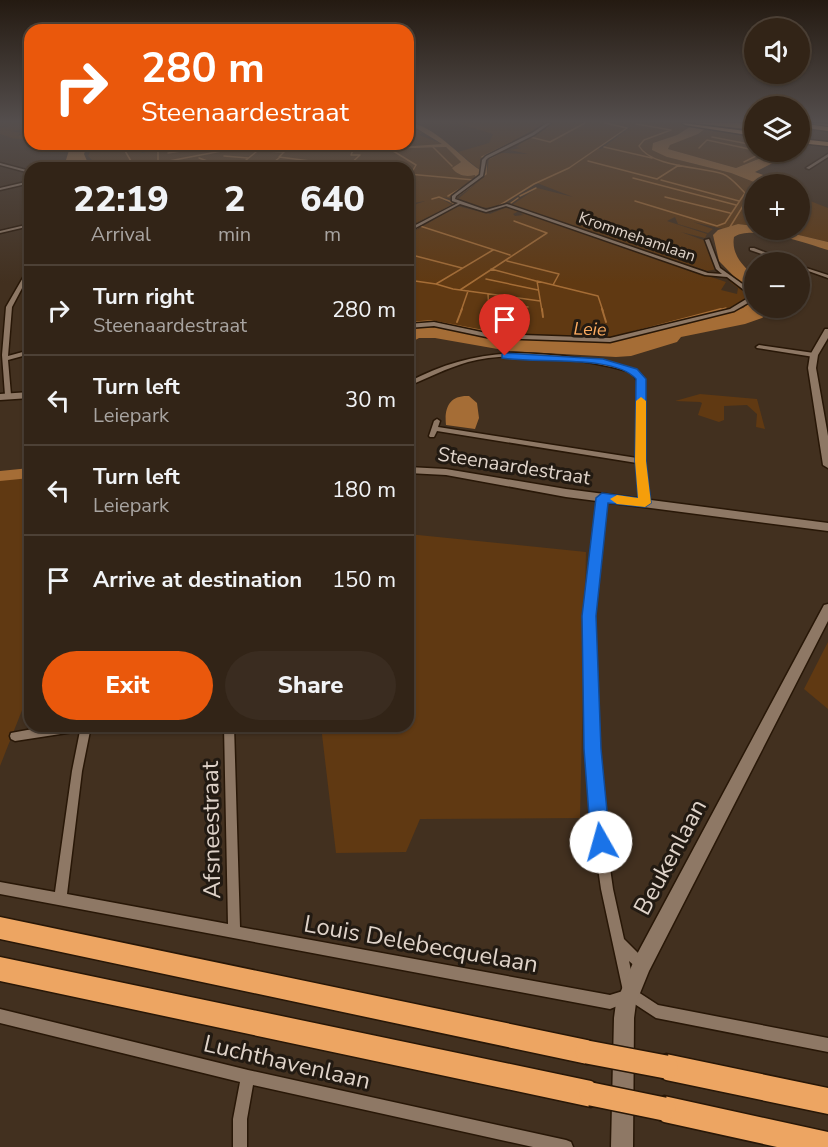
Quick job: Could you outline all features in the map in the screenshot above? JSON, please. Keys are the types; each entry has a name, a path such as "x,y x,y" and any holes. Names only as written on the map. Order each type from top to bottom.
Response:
{"highway":[{"path":"0,928 828,1101"},
{"path":"0,969 828,1145"}],"street":[{"path":"414,228 458,204 453,197 481,177"},
{"path":"0,189 24,183"},
{"name":"Krommehamlaan","path":"458,204 486,211 506,205 707,274 727,276"},
{"path":"0,232 24,226"},
{"path":"414,326 434,324 483,334 519,338 625,338 732,310 751,298 746,289 718,269 707,240"},
{"path":"752,249 760,252"},
{"path":"810,271 828,277"},
{"path":"24,280 9,307 3,382 4,396 24,395"},
{"path":"828,331 814,355 812,368 828,465"},
{"path":"759,347 814,355"},
{"path":"5,359 24,354"},
{"path":"414,381 452,364 478,358 548,358 619,366 634,371 641,379 640,461 645,503"},
{"path":"432,436 437,421"},
{"path":"436,429 640,461"},
{"name":"Steenaardestraat","path":"414,470 446,472 602,498 828,527"},
{"path":"602,498 589,616 597,819 622,970 630,994 656,1011 828,1045"},
{"name":"Beukenlaan","path":"622,1147 624,1018 630,994 642,965 828,609"},
{"path":"15,735 37,732"},
{"path":"60,900 77,771 86,732"},
{"name":"Afsneestraat","path":"229,732 234,932"},
{"name":"Louis Delebecquelaan","path":"0,888 610,1002 630,994"},
{"path":"619,943 642,965"},
{"name":"Luchthavenlaan","path":"0,1016 248,1077 566,1147"},
{"path":"240,1147 240,1119 248,1077"}],"shaded area":[{"path":"414,177 475,177 476,179 450,198 438,197 452,205 414,224 414,205 425,201 414,203"},
{"path":"484,177 744,178 744,225 738,224 723,229 693,222 713,229 708,233 678,224 675,217 667,221 707,234 705,238 681,232 706,241 717,269 707,271 512,205 537,188 573,197 537,183 500,205 484,207 457,200"},
{"path":"810,201 828,208 828,242 810,238"},
{"path":"457,206 490,214 507,207 519,211 513,214 515,216 524,215 521,214 523,213 726,282 721,290 737,294 738,288 729,281 744,290 744,300 729,309 612,340 613,342 513,339 414,326 414,231"},
{"name":"Leie","path":"738,224 744,225 744,234 734,237 734,249 744,266 744,287 719,261 713,235 718,230"},
{"name":"Leie","path":"810,238 828,242 828,250 794,240 810,240"},
{"name":"Leie","path":"743,308 744,318 762,318 745,324 681,337 677,342 631,356 509,351 435,338 419,338 414,341 414,328 440,327 513,339 613,342"},
{"path":"700,394 757,399 765,429 756,427 757,414 747,405 724,406 724,420 719,422 698,415 702,403 700,402 675,401"},
{"path":"462,396 469,396 477,403 479,418 475,429 446,425 446,413 450,403"},
{"path":"0,477 24,477 24,705 0,766"},
{"path":"414,535 586,552 580,818 420,819 406,852 336,853 322,732 414,732"},
{"path":"828,642 828,709 804,689"}],"waterway":[{"path":"436,177 474,180"},
{"path":"471,186 483,177"},
{"path":"497,207 550,177"},
{"path":"648,177 657,179 661,177"},
{"path":"635,201 717,226 725,223 745,193 727,177"},
{"path":"633,178 736,205"},
{"path":"661,180 739,201"},
{"path":"448,196 467,185"},
{"path":"457,201 456,197 470,187"},
{"path":"520,196 536,188"},
{"path":"414,225 455,204 439,197 432,199"},
{"path":"665,197 730,213"},
{"path":"511,203 518,198"},
{"path":"730,227 744,204"},
{"path":"444,212 456,206"},
{"path":"492,269 547,233 514,221"},
{"path":"414,230 420,226"},
{"path":"420,226 510,255"},
{"path":"436,284 493,250"},
{"path":"414,256 462,268"},
{"path":"507,261 559,274 553,285"},
{"path":"460,290 492,269"},
{"path":"492,269 536,281"},
{"path":"486,279 538,290"},
{"path":"414,281 436,284"},
{"path":"542,311 537,281 553,285"},
{"path":"436,284 460,290"},
{"path":"553,285 598,296 603,311"},
{"path":"460,290 468,291"},
{"path":"461,311 468,291"},
{"path":"468,291 540,301"},
{"path":"488,294 489,303"},
{"path":"489,303 528,307"},
{"path":"489,303 489,311"},
{"path":"715,311 726,308"},
{"path":"457,322 462,309"},
{"path":"489,309 490,330"},
{"path":"542,309 543,317"},
{"path":"602,309 606,322"},
{"path":"634,332 721,309"},
{"path":"414,322 431,321 494,333"},
{"path":"0,476 24,474"}],"slow traffic":[{"path":"617,499 645,503 640,461 641,401"}],"route":[{"path":"505,356 603,362 634,371 641,379 640,461 645,503 602,498 589,616 593,749 597,819 601,842"}]}
